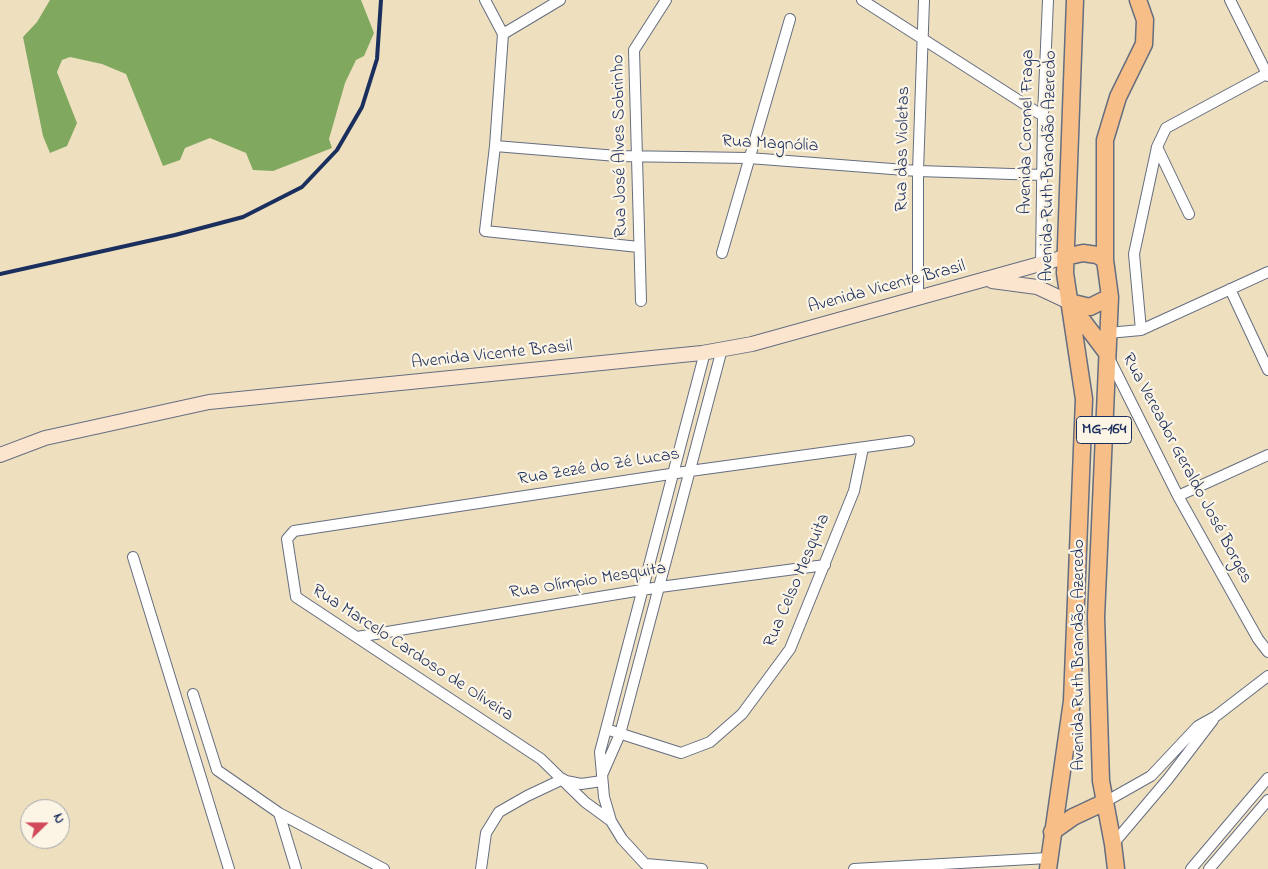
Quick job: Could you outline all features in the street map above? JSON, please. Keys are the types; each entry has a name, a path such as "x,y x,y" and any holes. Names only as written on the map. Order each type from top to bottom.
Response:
{"main road":[{"name":"Avenida Ruth Brandão Azeredo","path":"1116,869 1101,781 1096,617 1110,297 1105,260 1105,140 1118,97 1144,44 1145,20 1138,0"},
{"name":"Avenida Ruth Brandão Azeredo","path":"1048,863 1072,701 1084,399 1065,273 1079,3"},
{"path":"1065,257 1083,253 1097,255 1105,260"},
{"path":"1069,302 1090,307 1110,297"},
{"path":"1069,302 1107,353"},
{"path":"1052,832 1073,817 1105,802"}],"street":[{"path":"485,0 503,34 495,146 485,231 639,247"},
{"path":"503,34 560,0"},
{"name":"Rua José Alves Sobrinho","path":"641,301 634,50 666,0"},
{"path":"862,0 1043,116"},
{"name":"Rua das Violetas","path":"918,298 918,171 924,0"},
{"name":"Avenida Coronel Fraga","path":"1041,265 1043,116 1048,0"},
{"path":"1142,330 1134,254 1157,147 1166,128 1268,74 1230,0"},
{"path":"722,253 790,19"},
{"name":"Rua Magnólia","path":"495,146 636,156 749,158 918,171 1043,175"},
{"path":"1157,147 1189,214"},
{"name":"Avenida Vicente Brasil","path":"0,455 45,438 209,402 722,350 752,344 1065,257"},
{"path":"1108,333 1142,330 1268,272"},
{"name":"Avenida Vicente Brasil","path":"987,280 1038,287 1069,302"},
{"path":"1230,289 1268,370"},
{"path":"602,779 620,734 722,350"},
{"path":"702,869 648,867 622,839 611,821 604,798 600,752 705,352"},
{"name":"Rua Vereador Geraldo José Borges","path":"1107,353 1178,496 1258,639 1268,652"},
{"name":"Rua Zezé do Zé Lucas","path":"294,531 690,470 909,441"},
{"name":"Rua Celso Mesquita","path":"606,729 681,753 710,742 742,714 790,649 854,492 864,448"},
{"path":"1178,496 1268,455"},
{"name":"Rua Marcelo Cardoso de Oliveira","path":"294,531 287,539 296,598 519,744 564,780 585,802 611,821"},
{"path":"134,557 202,775 229,869"},
{"name":"Rua Olímpio Mesquita","path":"356,637 660,586 825,565"},
{"path":"1105,802 1151,776 1198,726 1216,716 1268,676"},
{"path":"193,694 217,770 279,813 384,869"},
{"path":"1113,844 1168,779 1216,716"},
{"path":"202,775 217,770"},
{"path":"1191,869 1268,778"},
{"path":"481,869 486,833 499,812 527,796 564,780 581,784 602,779"},
{"path":"1209,869 1268,800"},
{"path":"1244,806 1255,816"},
{"path":"279,813 296,869"},
{"path":"854,869 1048,863"}],"green space":[{"path":"50,0 361,0 374,33 364,56 356,60 345,83 329,139 332,148 273,171 253,170 246,153 210,138 185,148 180,160 163,166 126,74 102,64 70,57 62,60 57,72 77,123 67,146 50,153 43,136 23,37 37,22"}],"railway":[{"path":"0,274 175,235 243,217 302,187 337,150 362,107 377,59 381,0"}]}
